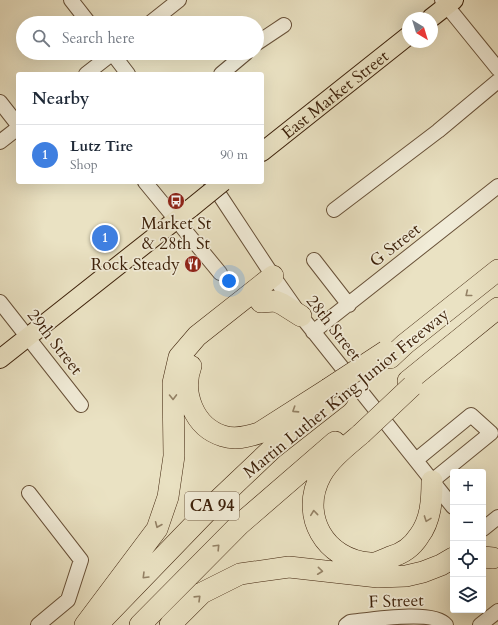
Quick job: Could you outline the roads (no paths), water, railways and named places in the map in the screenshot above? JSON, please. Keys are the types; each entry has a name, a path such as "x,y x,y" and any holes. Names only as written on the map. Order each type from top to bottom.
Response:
{"highway":[{"name":"Martin Luther King Junior Freeway","path":"97,625 154,568 215,503 333,393 388,354 405,344 498,270"},
{"path":"276,281 261,302 212,337 201,347 193,358 188,374 187,390 191,406 199,419 212,431 223,436 236,438 248,437 333,393"},
{"path":"85,625 156,529 166,503 174,456 173,383 180,357 197,336 276,281"},
{"path":"261,302 275,302 282,304 307,324"},
{"name":"Martin Luther King Junior Freeway","path":"140,625 238,525 357,430 498,308"},
{"path":"357,430 330,462 321,475 314,490 314,518 318,530 327,543 340,553 352,559 384,567 401,567 417,564 433,558 450,548"},
{"path":"372,564 398,555 410,547 420,536 432,503 432,481"},
{"path":"170,625 202,593 240,574 290,567 378,577 406,576 423,572 450,560"}],"main road":[{"path":"437,12 448,2"},
{"name":"East Market Street","path":"264,150 402,41"},
{"path":"0,359 221,184"}],"street":[{"path":"71,0 84,16"},
{"path":"159,16 180,0"},
{"path":"448,2 498,69"},
{"path":"264,38 284,25"},
{"path":"88,72 103,60"},
{"path":"117,60 126,72"},
{"path":"223,72 238,60"},
{"path":"334,210 438,131 498,81"},
{"path":"0,102 16,123"},
{"path":"0,142 16,128"},
{"path":"147,184 220,273"},
{"name":"28th Street","path":"212,184 276,281 307,324 451,505"},
{"name":"G Street","path":"307,324 349,305 498,186"},
{"path":"314,260 349,305"},
{"name":"29th Street","path":"2,310 28,337 81,405"},
{"path":"416,460 471,416 495,435 432,481"},
{"path":"29,493 81,560 68,600 38,625"},
{"path":"486,527 498,517"},
{"path":"480,625 498,611"},
{"name":"F Street","path":"346,625 350,622 399,617 428,617 443,622 446,625"}],"place":[{"name":"Market St & 28th St","path":"176,201"},
{"name":"Lutz Tire","path":"105,238"},
{"name":"Rock Steady","path":"193,264"}]}
